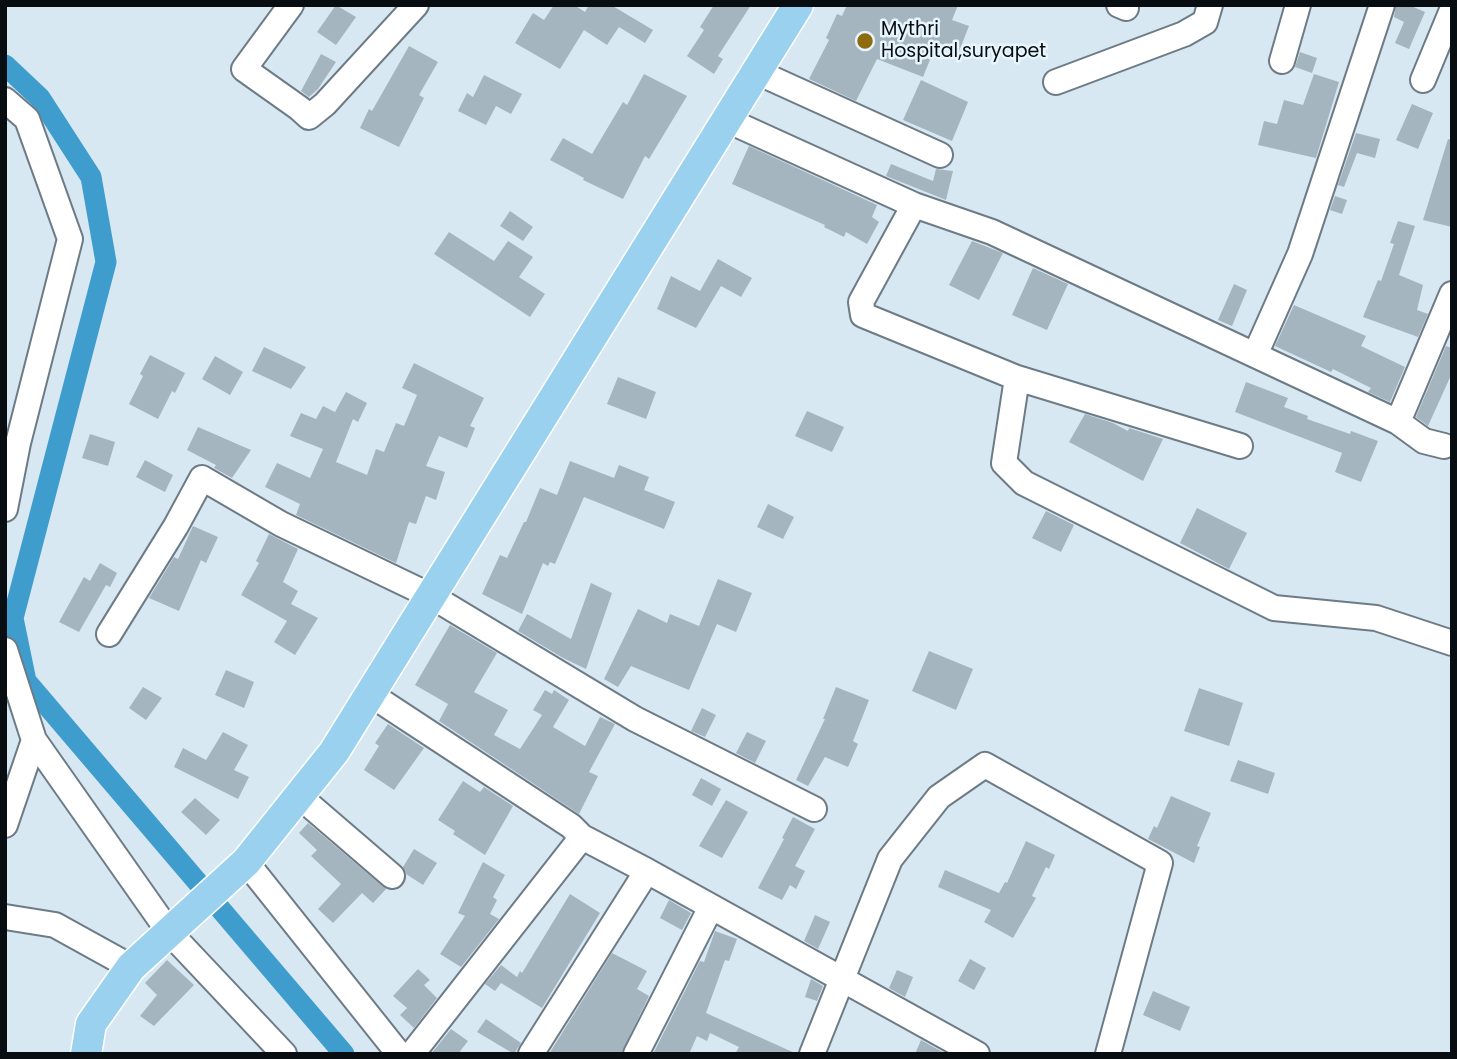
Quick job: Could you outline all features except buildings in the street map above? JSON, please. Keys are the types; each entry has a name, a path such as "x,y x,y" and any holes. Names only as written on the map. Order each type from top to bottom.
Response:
{"main road":[{"path":"86,1054 91,1024 131,967 243,865 334,752 798,5"}],"street":[{"path":"291,5 244,69 309,117 325,104 416,5"},
{"path":"1056,82 1184,34 1205,22 1210,5"},
{"path":"1282,61 1298,5"},
{"path":"1255,355 1300,254 1382,5"},
{"path":"1423,80 1452,10"},
{"path":"757,72 940,155"},
{"path":"5,100 27,119 70,239 11,439 5,509"},
{"path":"727,120 914,205 992,232 1398,422 1424,441 1449,442"},
{"path":"914,205 862,302 863,315 1017,378 1240,446"},
{"path":"1398,422 1452,294"},
{"path":"1017,378 1004,463 1024,483 1273,608 1376,618 1452,643"},
{"path":"109,634 176,526 202,478 281,524 431,596 635,719 814,809"},
{"path":"5,650 34,740 173,928 284,1054"},
{"path":"370,694 571,826 582,838 647,871 977,1054"},
{"path":"5,825 34,740"},
{"path":"812,1054 890,859 939,797 985,765 1160,863 1108,1054"},
{"path":"299,796 392,876"},
{"path":"412,1054 582,838"},
{"path":"243,865 399,1054"},
{"path":"531,1054 647,871"},
{"path":"636,1054 711,907"},
{"path":"5,917 55,925 131,967"}],"waterway":[{"path":"5,65 40,98 91,177 106,262 13,618 26,681 344,1054"}],"place":[{"name":"Mythri Hospital,suryapet","path":"865,41"}]}
